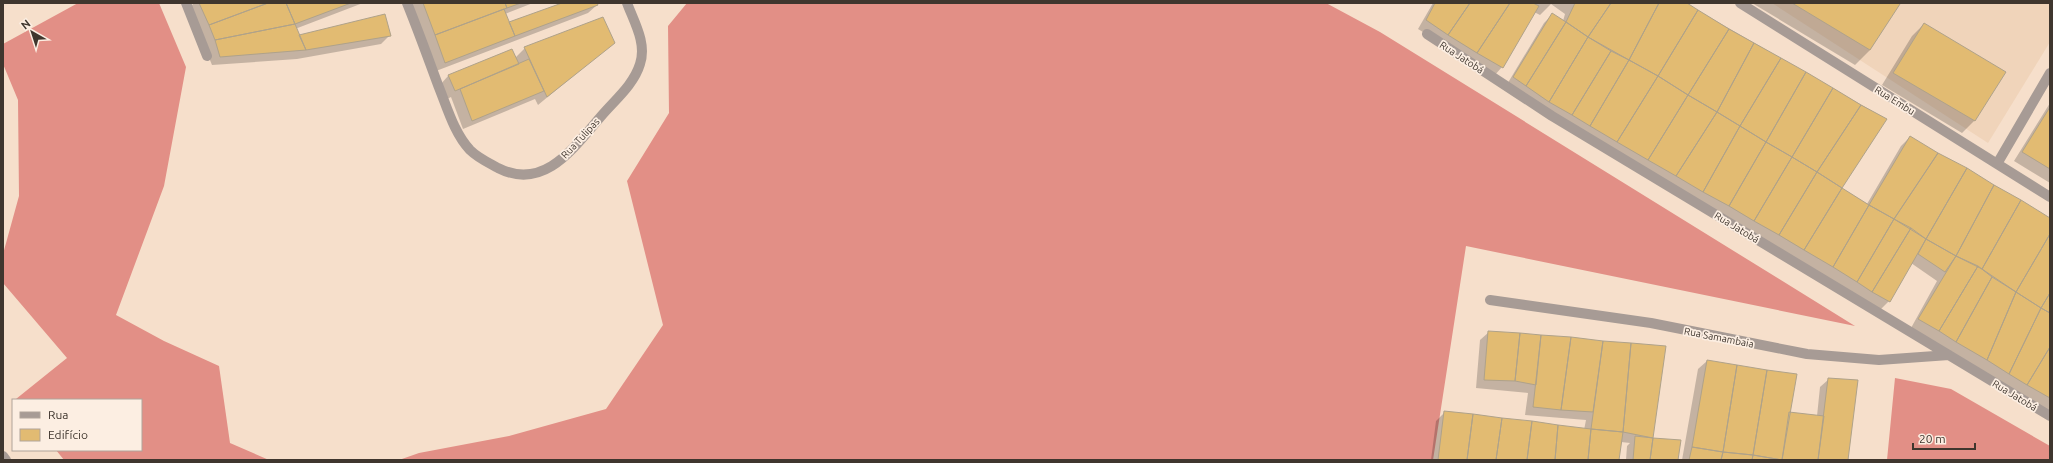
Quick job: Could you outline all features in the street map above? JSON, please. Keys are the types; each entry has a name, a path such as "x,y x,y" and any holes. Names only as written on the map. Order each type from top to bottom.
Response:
{"street":[{"path":"186,3 207,56"},
{"name":"Rua Tulipas","path":"407,3 450,116 461,138 471,151 484,160 507,172 521,176 535,175 549,169 571,151 632,80 640,63 642,50 640,36 627,3"},
{"name":"Rua Embu","path":"1740,3 2050,197"},
{"name":"Rua Jatobá","path":"1427,34 1552,116 2050,416"},
{"path":"1997,164 2050,73"},
{"name":"Rua Samambaia","path":"1490,300 1651,323 1806,354 1880,360 1949,355"},
{"path":"3,456 6,460"}],"shaded area":[{"path":"78,3 159,3 186,67 164,186 116,315 164,341 219,366 230,443 269,460 64,460 57,451 142,451 142,399 16,399 67,358 3,283 3,254 19,196 18,100 3,64 3,44"},
{"path":"687,3 1326,3 1380,32 1855,326 1466,246 1433,460 399,460 419,453 509,436 606,409 663,325 627,181 669,113 668,26"},
{"path":"1772,3 2050,3 2050,42 1988,143"},
{"path":"1895,378 1951,389 2050,446 2050,460 1887,460"}],"building":[{"path":"199,3 268,3 209,25"},
{"path":"268,3 286,3 295,24 215,40 209,25"},
{"path":"286,3 351,3 295,24"},
{"path":"423,3 505,3 507,8 435,35"},
{"path":"505,3 521,3 507,8"},
{"path":"562,3 597,3 598,5 515,36 509,22"},
{"path":"1435,3 1470,3 1448,35 1426,20"},
{"path":"1470,3 1510,3 1477,53 1448,35"},
{"path":"1510,3 1533,3 1539,6 1503,68 1477,53"},
{"path":"1575,3 1611,3 1588,37 1566,22"},
{"path":"1611,3 1659,3 1629,60 1588,37"},
{"path":"1659,3 1687,3 1698,10 1658,76 1629,60"},
{"path":"1792,3 1899,3 1900,4 1870,50"},
{"path":"504,9 515,36 445,63 435,35"},
{"path":"1698,10 1729,29 1688,95 1658,76"},
{"path":"1552,13 1566,22 1526,86 1513,77"},
{"path":"385,14 391,36 306,50 299,35"},
{"path":"603,17 615,43 547,97 524,47"},
{"path":"1566,22 1588,37 1549,102 1526,86"},
{"path":"1924,23 2006,72 1975,121 1893,73"},
{"path":"295,24 306,50 220,57 215,40"},
{"path":"1729,29 1754,43 1717,112 1688,95"},
{"path":"1588,37 1611,51 1572,115 1549,102"},
{"path":"1754,43 1781,58 1740,126 1717,112"},
{"path":"512,49 519,64 455,91 448,75"},
{"path":"1611,51 1629,60 1590,126 1572,115"},
{"path":"1781,58 1806,72 1766,142 1740,126"},
{"path":"529,59 544,91 472,121 460,89"},
{"path":"1629,60 1658,76 1617,142 1590,126"},
{"path":"1806,72 1833,88 1792,157 1766,142"},
{"path":"1658,76 1688,95 1648,160 1617,142"},
{"path":"1833,88 1861,105 1817,172 1792,157"},
{"path":"1688,95 1717,112 1676,176 1648,160"},
{"path":"1861,105 1887,119 1842,188 1817,172"},
{"path":"2050,107 2050,169 2022,152"},
{"path":"1717,112 1740,126 1703,192 1676,176"},
{"path":"1740,126 1766,142 1729,206 1703,192"},
{"path":"1910,136 1938,153 1894,219 1869,205"},
{"path":"1766,142 1792,157 1754,221 1729,206"},
{"path":"1938,153 1967,168 1926,239 1894,219"},
{"path":"1792,157 1817,172 1779,235 1754,221"},
{"path":"1967,168 1994,185 1956,256 1926,239"},
{"path":"1817,172 1842,188 1804,250 1779,235"},
{"path":"1994,185 2021,200 1982,269 1956,256"},
{"path":"1842,188 1869,205 1833,267 1804,250"},
{"path":"2021,200 2050,218 2050,234 2016,292 1982,269"},
{"path":"1869,205 1894,219 1857,282 1833,267"},
{"path":"1894,219 1911,228 1872,292 1857,282"},
{"path":"1911,228 1926,239 1890,302 1872,292"},
{"path":"2050,234 2050,293 2041,308 2016,292"},
{"path":"1926,239 1956,256 1945,272 1918,254"},
{"path":"1956,256 1978,266 1939,331 1918,319"},
{"path":"1978,266 1992,277 1956,342 1939,331"},
{"path":"1992,277 2016,292 1987,360 1956,342"},
{"path":"2016,292 2041,308 2009,374 1987,360"},
{"path":"2050,293 2050,313 2041,308"},
{"path":"2041,308 2050,313 2050,347 2027,385 2009,374"},
{"path":"1488,331 1520,333 1515,381 1484,380"},
{"path":"1520,333 1541,335 1536,385 1515,381"},
{"path":"1541,335 1571,337 1561,410 1533,407"},
{"path":"1571,337 1603,341 1593,412 1561,410"},
{"path":"1603,341 1631,343 1623,432 1591,429"},
{"path":"1631,343 1666,346 1653,438 1623,432"},
{"path":"2050,347 2050,398 2027,385"},
{"path":"1707,360 1737,365 1723,452 1692,447"},
{"path":"1737,365 1767,370 1753,455 1723,452"},
{"path":"1767,370 1797,374 1782,460 1753,455"},
{"path":"1828,378 1858,380 1848,460 1818,460"},
{"path":"1444,411 1473,414 1467,460 1438,460"},
{"path":"1789,412 1824,416 1818,460 1782,460"},
{"path":"1473,414 1502,418 1496,460 1467,460"},
{"path":"1502,418 1532,421 1527,460 1496,460"},
{"path":"1532,421 1558,425 1555,460 1527,460"},
{"path":"1558,425 1591,429 1588,460 1555,460"},
{"path":"1591,429 1623,432 1619,460 1588,460"},
{"path":"1635,436 1653,438 1650,460 1633,460"},
{"path":"1653,438 1681,440 1678,460 1650,460"},
{"path":"1692,447 1723,452 1721,460 1689,460"},
{"path":"1723,452 1753,455 1752,460 1721,460"},
{"path":"1753,455 1782,460 1752,460"}]}
